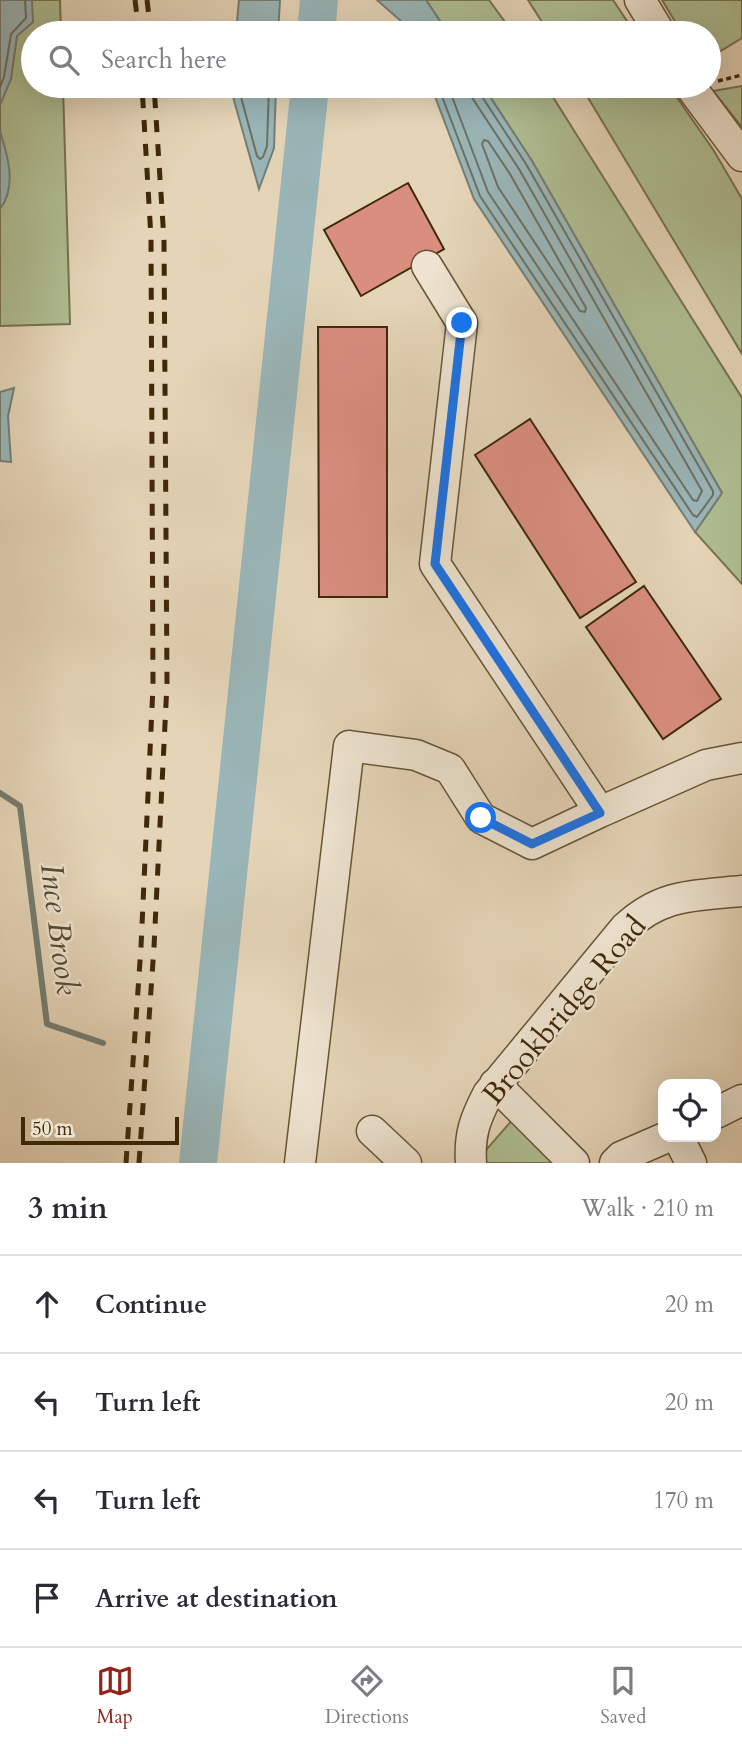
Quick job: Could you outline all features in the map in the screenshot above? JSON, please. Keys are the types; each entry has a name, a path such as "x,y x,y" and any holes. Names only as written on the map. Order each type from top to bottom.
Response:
{"street":[{"path":"640,0 653,21"},
{"path":"699,98 742,156"},
{"path":"427,266 462,323 435,564 600,813"},
{"path":"300,1163 349,746 416,755 450,769 481,818 532,844 706,765 742,758"},
{"name":"Brookbridge Road","path":"471,1163 470,1147 474,1122 488,1094 625,928 640,914 676,898 742,891"},
{"path":"495,1084 574,1163"},
{"path":"721,1110 742,1100"},
{"path":"372,1131 406,1163"},
{"path":"614,1163 621,1157 658,1141"},
{"path":"680,1142 691,1163"}],"path":[{"path":"721,80 742,75"}],"green space":[{"path":"0,0 60,0 61,21 21,21 21,98 63,98 70,324 0,326"},
{"path":"426,0 489,0 504,21 440,21"},
{"path":"528,0 613,0 627,21 541,21"},
{"path":"662,0 742,0 742,38 721,51 721,21 675,21"},
{"path":"742,86 742,127 719,98 721,98 721,90"},
{"path":"491,98 554,98 742,398 742,584 695,532 722,493 532,161"},
{"path":"588,98 677,98 714,151 742,199 742,354"},
{"path":"513,1119 555,1163 486,1163 486,1150"}],"water":[{"path":"0,0 32,0 33,21 21,21 11,79 0,105"},
{"path":"239,0 280,0 279,21 237,21"},
{"path":"377,0 426,0 440,21 401,21"},
{"path":"233,98 276,98 274,148 259,189"},
{"path":"436,98 491,98 532,161 722,493 695,532 474,199"},
{"path":"0,131 10,181 0,209"},
{"path":"14,388 8,416 11,462 0,461 0,392"}],"building":[{"path":"408,183 444,249 361,296 324,230"},
{"path":"318,327 387,327 387,597 319,597"},
{"path":"530,419 636,582 580,618 475,455"},
{"path":"644,586 721,699 663,739 586,627"}],"waterway":[{"path":"317,21 319,0"},
{"path":"198,1163 309,98"},
{"name":"Ince Brook","path":"0,793 20,806 47,1024 103,1043"}],"railway":[{"path":"135,0 138,21"},
{"path":"147,0 150,21"},
{"path":"126,1163 141,947 153,686 151,238 143,98"},
{"path":"139,1163 154,947 167,683 164,240 155,98"}],"route":[{"path":"462,323 435,564 600,813 532,844 481,818"}]}
